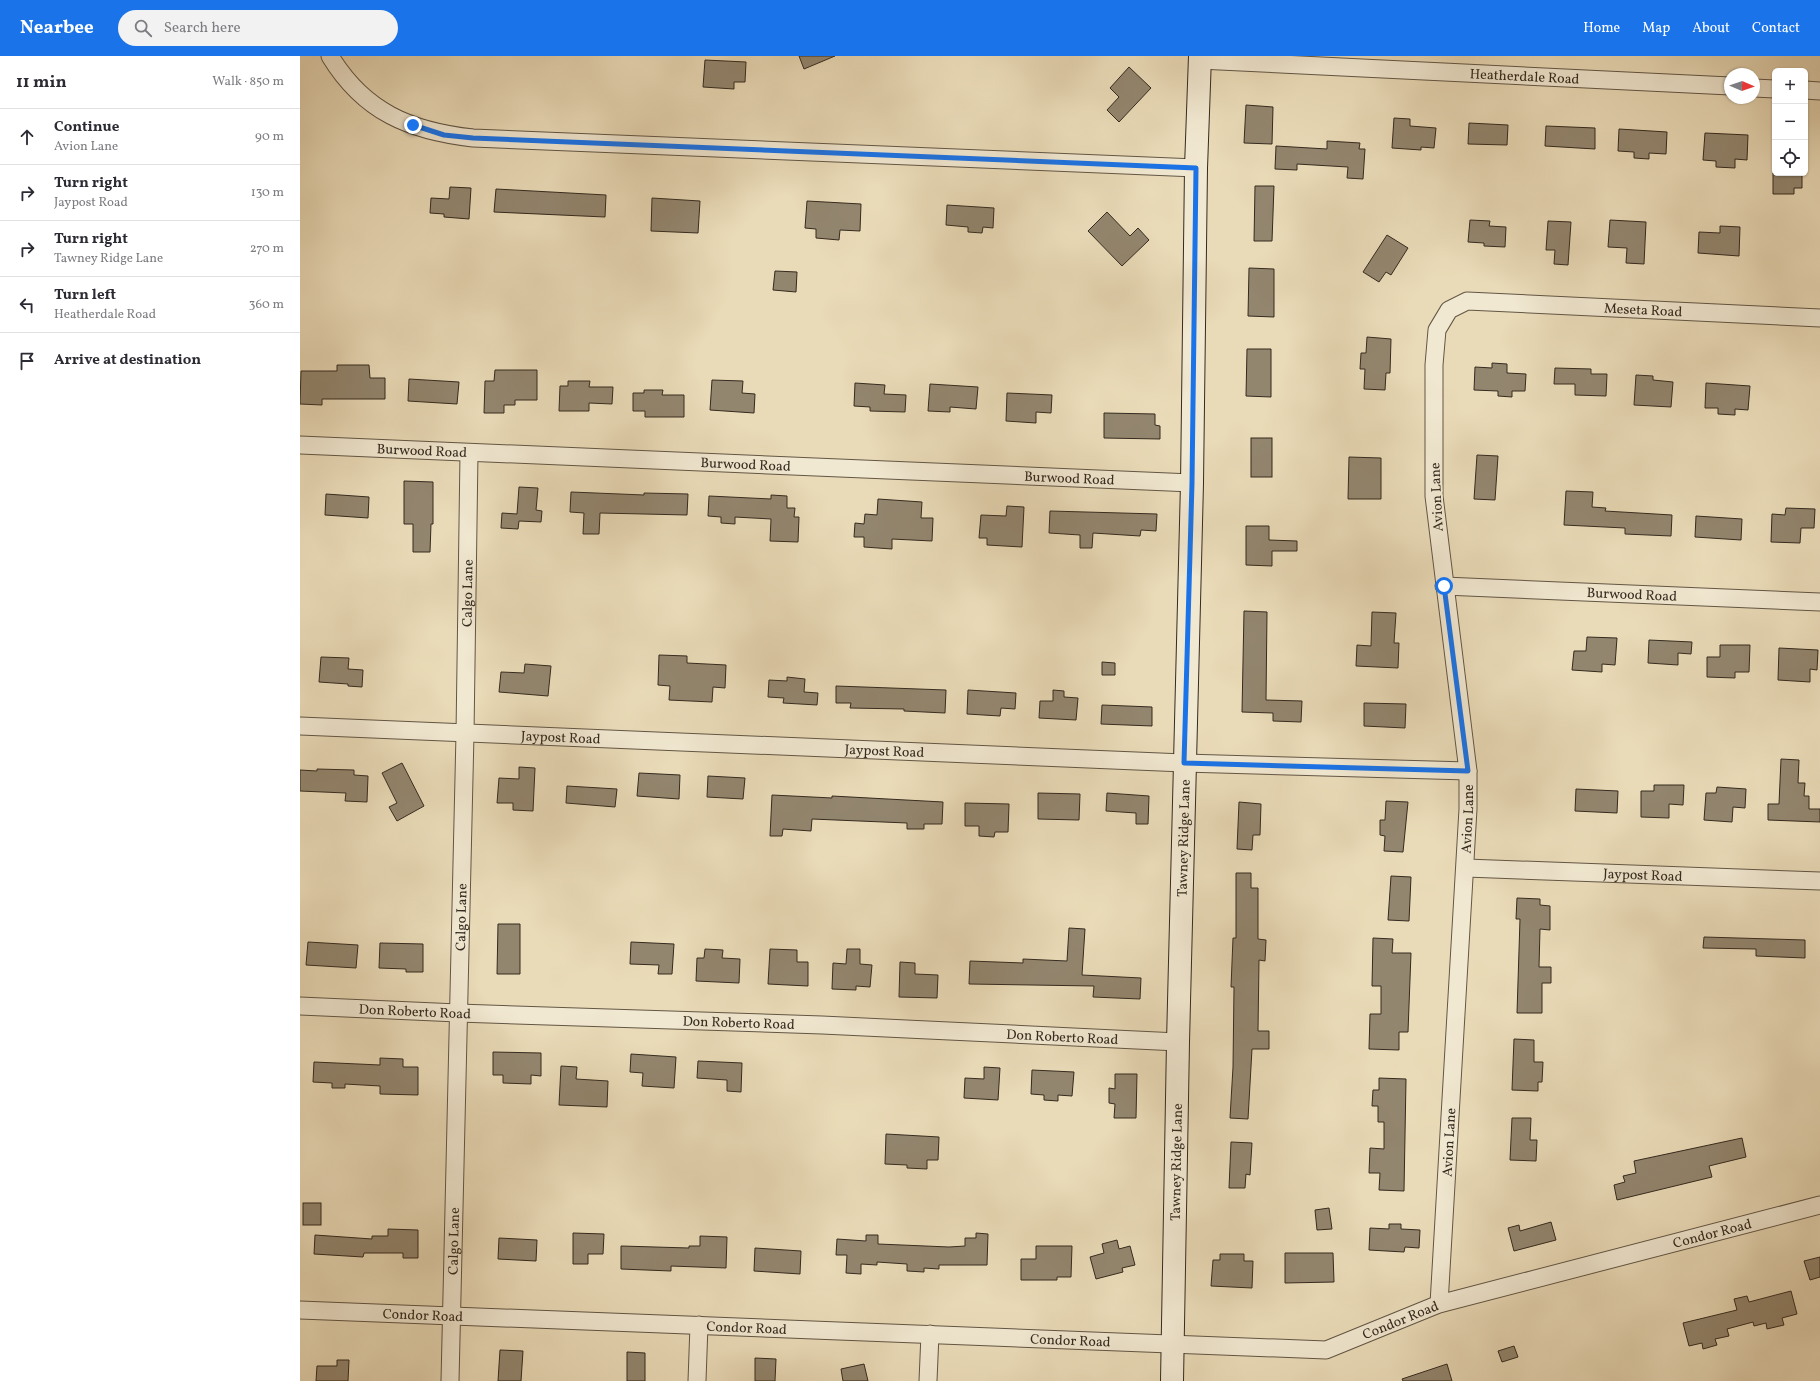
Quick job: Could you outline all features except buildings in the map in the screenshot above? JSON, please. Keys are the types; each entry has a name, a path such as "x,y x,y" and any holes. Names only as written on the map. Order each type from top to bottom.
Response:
{"street":[{"path":"330,56 358,93 381,111 413,125 444,135 473,138 1196,168"},
{"name":"Tawney Ridge Lane","path":"1172,1381 1184,763 1192,483 1199,58"},
{"name":"Heatherdale Road","path":"1199,58 1724,86"},
{"path":"1760,88 1772,89"},
{"path":"1808,90 1820,91"},
{"name":"Meseta Road","path":"1466,301 1820,318"},
{"name":"Avion Lane","path":"1439,1304 1466,868 1468,771 1434,496 1434,365 1437,330 1449,310 1466,301"},
{"name":"Burwood Road","path":"300,445 1192,483"},
{"name":"Calgo Lane","path":"450,1381 465,734 469,453"},
{"name":"Burwood Road","path":"1444,586 1820,602"},
{"name":"Jaypost Road","path":"300,726 1184,763 1468,771"},
{"name":"Jaypost Road","path":"1466,868 1820,881"},
{"name":"Don Roberto Road","path":"300,1006 458,1013 822,1025 1178,1042"},
{"name":"Condor Road","path":"300,1310 1326,1350 1439,1304 1820,1205"},
{"path":"698,1381 699,1325"},
{"path":"928,1381 930,1334"}],"route":[{"path":"413,125 444,135 473,138 1196,168 1192,483 1184,763 1468,771 1444,586"}]}
